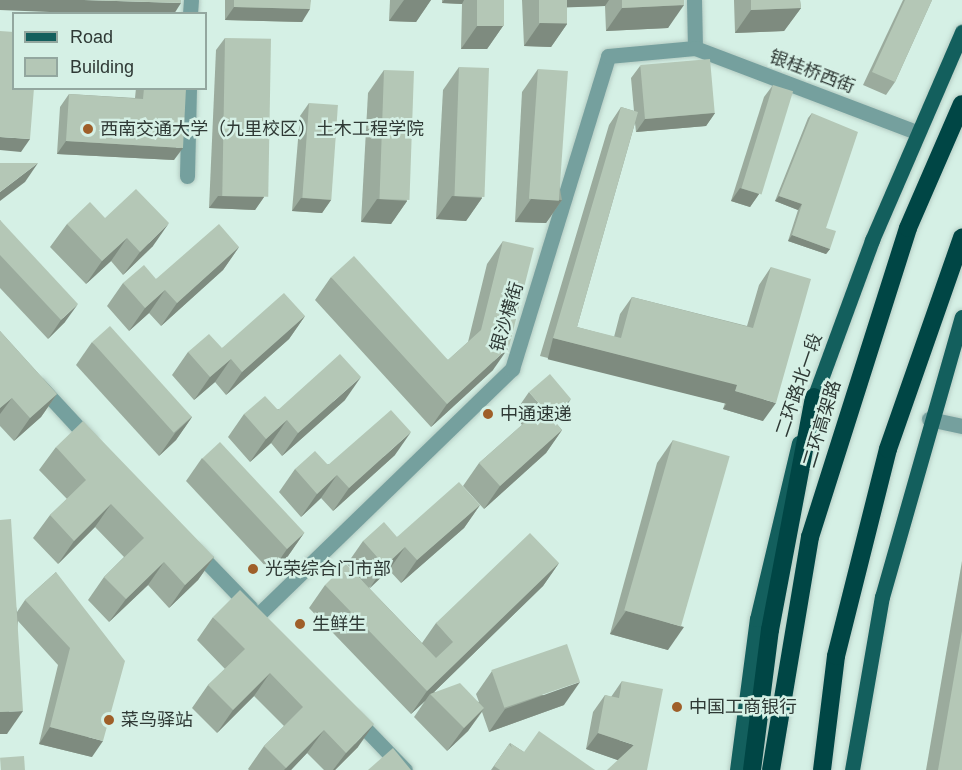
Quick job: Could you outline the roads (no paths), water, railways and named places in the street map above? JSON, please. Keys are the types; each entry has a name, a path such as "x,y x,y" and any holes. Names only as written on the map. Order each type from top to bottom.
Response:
{"highway":[{"name":"二环高架路","path":"771,770 810,537 908,228 962,104"},
{"path":"822,770 836,656 888,449 962,238"},
{"path":"752,770 770,630 814,397"}],"main road":[{"name":"二环路北一段","path":"736,770 757,619 785,484 814,397 916,132 962,32"},
{"path":"852,770 882,597 929,419 962,317"}],"street":[{"path":"694,0 695,48"},
{"name":"银桂桥西街","path":"695,48 916,132"},
{"name":"银沙横街","path":"184,539 262,620 512,369 608,56 695,48"},
{"path":"187,176 189,90"},
{"path":"30,375 103,454"},
{"path":"929,419 962,426"},
{"path":"339,701 405,770"}],"place":[{"name":"西南交通大学（九里校区）土木工程学院","path":"88,129"},
{"name":"中通速递","path":"488,414"},
{"name":"光荣综合门市部","path":"253,569"},
{"name":"生鲜生","path":"300,624"},
{"name":"中国工商银行","path":"677,707"},
{"name":"菜鸟驿站","path":"109,720"}]}
